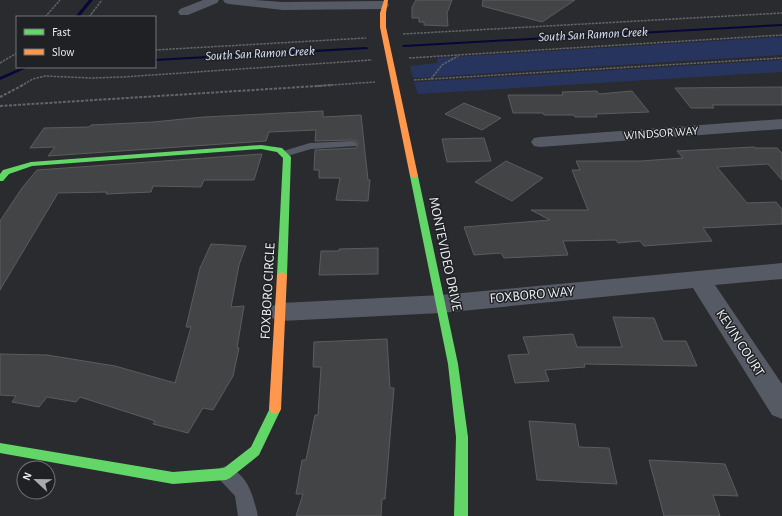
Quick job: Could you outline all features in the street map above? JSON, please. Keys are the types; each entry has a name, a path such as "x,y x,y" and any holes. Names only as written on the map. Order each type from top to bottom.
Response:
{"street":[{"path":"184,12 213,0"},
{"path":"229,0 284,6 385,3"},
{"name":"MONTEVIDEO DRIVE","path":"385,3 382,19 384,35 453,364 462,436 461,516"},
{"name":"WINDSOR WAY","path":"540,142 782,124"},
{"path":"0,179 6,172 31,164 261,147 279,150 284,154"},
{"name":"FOXBORO CIRCLE","path":"226,474 255,451 275,409 281,312 287,157 284,154"},
{"name":"FOXBORO WAY","path":"281,312 441,304 782,271"},
{"name":"KEVIN COURT","path":"699,279 782,407"},
{"path":"0,448 173,478 226,474"}],"lane":[{"path":"284,154 310,146 352,144"},
{"path":"226,474 243,492 248,516"}],"path":[{"path":"46,16 60,0"},
{"path":"90,16 102,0"},
{"path":"156,50 369,38 384,35 782,13"},
{"path":"0,97 33,79 44,76 91,78 123,77 782,35"},
{"path":"0,63 16,54"},
{"path":"431,79 442,65 460,55"}],"shaded area":[{"path":"782,37 782,55 413,78 410,66 438,63 437,58"},
{"path":"782,60 782,72 418,94 414,82"}],"building":[{"path":"416,0 452,0 447,13 448,26 424,25 424,22 419,22 419,18 412,18 412,7"},
{"path":"483,0 575,0 542,22 482,6"},
{"path":"782,87 782,105 712,105 714,108 691,108 675,88"},
{"path":"597,91 599,94 632,91 649,112 596,114 597,117 544,115 543,113 513,113 508,95 563,95 562,92"},
{"path":"464,103 501,118 482,130 445,114"},
{"path":"323,111 323,117 361,115 368,180 370,180 368,201 336,200 340,178 319,178 319,170 314,170 315,150 356,148 358,143 352,140 315,141 316,130 269,132 266,141 48,156 55,147 30,148 44,128 89,127 91,125 153,122 204,117"},
{"path":"484,138 491,161 447,162 442,139"},
{"path":"754,147 777,148 782,153 782,180 768,164 717,167 747,203 776,202 782,209 782,224 703,228 712,241 644,246 640,241 618,243 616,240 563,241 568,255 504,258 501,253 474,255 464,227 550,220 531,210 588,210 572,170 580,170 576,161 641,161 683,158 677,151"},
{"path":"262,154 254,180 204,180 201,187 153,186 151,192 106,194 107,192 58,193 0,290 0,221 22,188 37,170"},
{"path":"506,161 543,178 512,201 475,182"},
{"path":"211,244 246,246 239,265 231,307 244,306 237,348 239,348 233,376 213,410 203,408 188,433 153,424 155,421 80,397 76,402 47,397 39,407 12,402 16,396 0,395 0,354 47,355 115,366 175,383 191,327 186,327 200,268"},
{"path":"378,248 378,274 319,275 321,251"},
{"path":"613,317 654,318 663,341 686,341 697,366 584,364 585,367 545,370 549,381 515,383 508,355 529,354 523,337 573,334 577,347 622,347"},
{"path":"387,339 390,388 394,388 385,499 382,499 381,516 296,516 303,494 296,494 302,460 306,460 315,415 318,415 321,367 313,367 314,342"},
{"path":"529,421 575,424 579,447 609,448 617,484 537,480"},
{"path":"649,460 725,464 738,496 713,495 720,516 664,516"}],"waterway":[{"name":"South San Ramon Creek","path":"78,16 91,0"},
{"name":"South San Ramon Creek","path":"404,46 782,25"},
{"name":"South San Ramon Creek","path":"156,60 366,48"},
{"path":"0,79 24,68"}],"traffic: fast":[{"path":"0,179 6,172 31,164 261,147 279,150 287,157 282,275"},
{"path":"414,176 453,364 462,437 461,516"},
{"path":"0,448 173,478 226,474 255,451 275,409"}],"traffic: slow":[{"path":"386,0 383,13 383,27 414,176"},
{"path":"275,409 282,275"}]}
